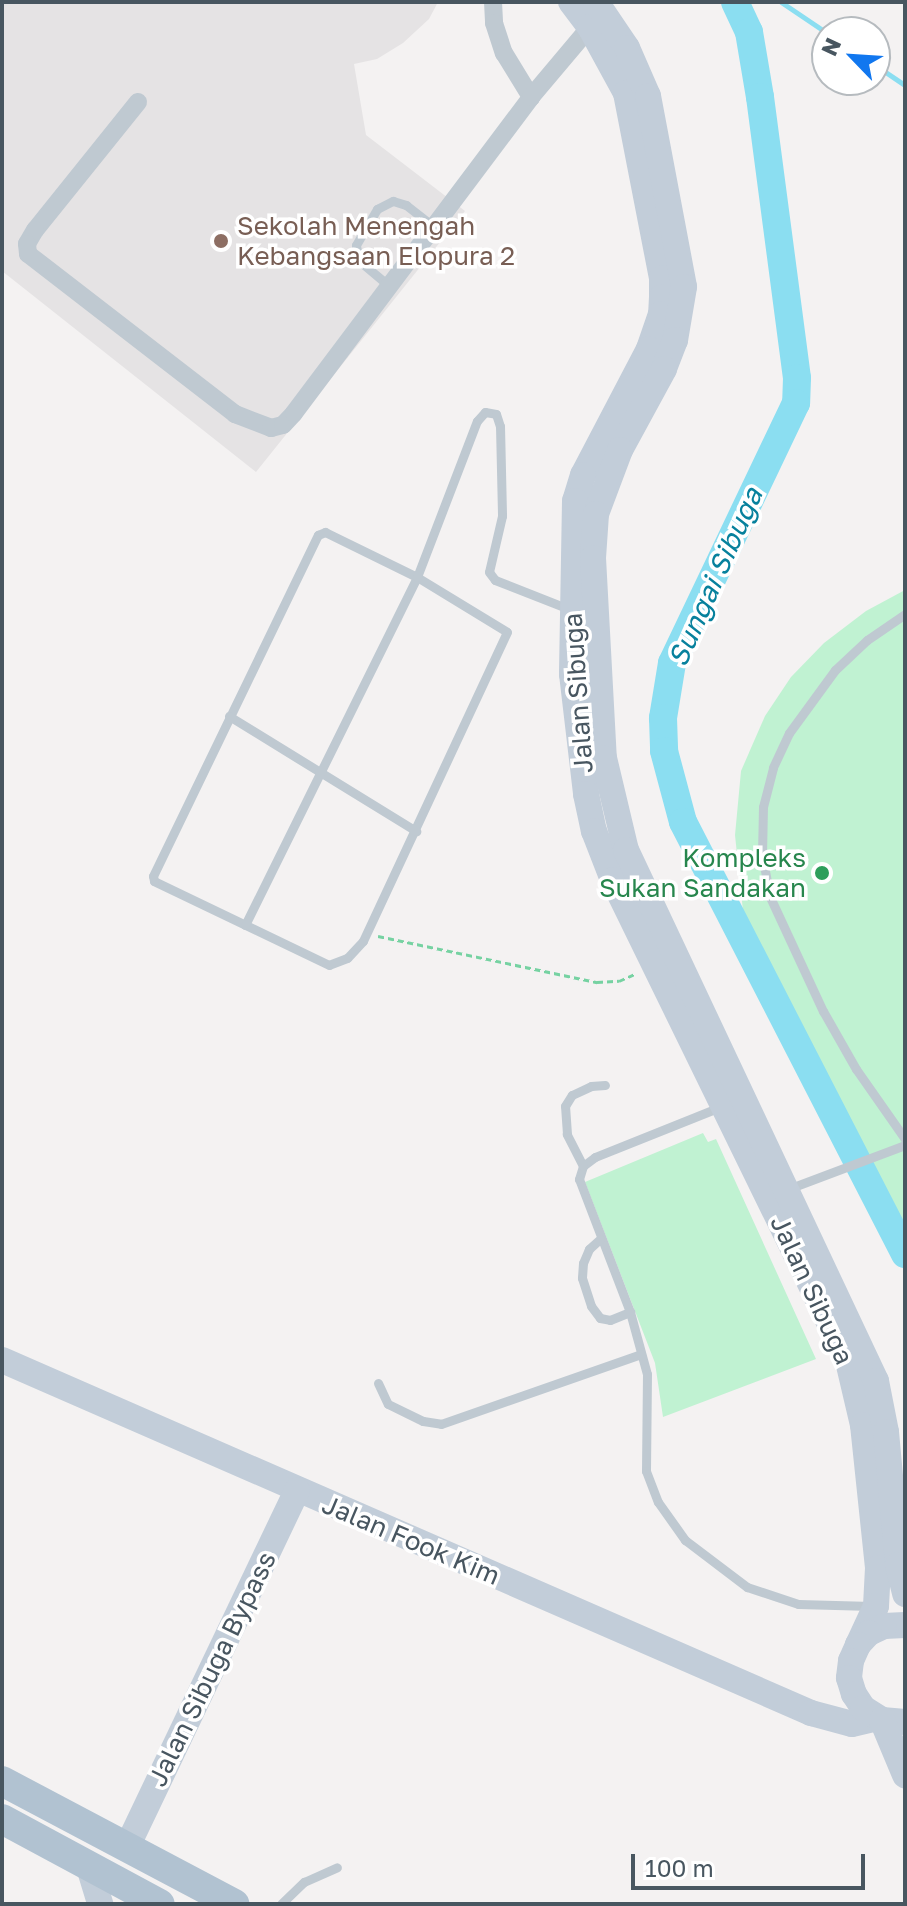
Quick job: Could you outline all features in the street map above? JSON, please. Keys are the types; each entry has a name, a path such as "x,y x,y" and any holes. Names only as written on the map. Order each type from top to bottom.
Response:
{"main road":[{"name":"Jalan Sibuga","path":"571,2 593,14 627,48 648,96 684,287 680,321 664,369 620,450 596,514 593,558 604,758 626,850 876,1381 886,1432 898,1565 905,1594"},
{"name":"Jalan Sibuga","path":"593,14 630,106 662,297 661,314 649,349 578,489 572,518 576,733 594,831 654,966 848,1361 865,1441 878,1568 876,1606 850,1669 854,1694"},
{"name":"Jalan Fook Kim","path":"2,1360 821,1717 852,1724 888,1720"},
{"name":"Jalan Sibuga Bypass","path":"127,1847 297,1491"},
{"path":"858,1645 884,1626 905,1625"},
{"path":"821,1717 854,1694 863,1708 888,1720 905,1775"},
{"path":"2,1781 234,1904"},
{"path":"2,1819 160,1904"},
{"path":"89,1867 100,1904"}],"street":[{"path":"493,2 494,23 504,53 531,97"},
{"path":"138,102 35,230 27,244 28,254 235,414 258,426 271,428 283,425 593,14"}],"lane":[{"path":"388,285 359,261 356,245 377,209 393,201 406,205 433,226"},
{"path":"245,925 417,577 477,421 491,411 496,414 500,426 502,516 489,572 495,580 573,610"},
{"path":"329,533 417,577 507,632 366,933 356,950 337,964 329,965 154,881 153,876 229,716 318,535 329,533"},
{"path":"905,614 867,640 835,670 789,733 773,768 763,807 762,855 770,897 823,1011 856,1069 905,1139"},
{"path":"229,716 416,831"},
{"path":"583,1166 567,1134 565,1106 572,1095 591,1086 605,1085"},
{"path":"722,1106 595,1157 583,1166 579,1179 630,1312 647,1374 646,1471 658,1502 685,1540 747,1587 798,1604 876,1606"},
{"path":"788,1190 905,1145"},
{"path":"600,1239 589,1249 583,1263 582,1278 591,1306 600,1318 610,1320 630,1312"},
{"path":"378,1383 388,1404 423,1421 441,1424 641,1354"},
{"path":"281,1904 304,1882 337,1867"}],"path":[{"path":"366,933 597,982 619,981 654,966"}],"shaded area":[{"name":"Sekolah Menengah Kebangsaan Elopura 2","path":"2,2 438,2 429,19 403,43 377,59 354,64 366,135 465,211 256,472 2,271"}],"green space":[{"name":"Kompleks Sukan Sandakan","path":"905,590 905,1228 743,911 735,835 741,771 765,716 791,677 824,643 866,611"},
{"path":"703,1133 708,1142 716,1139 816,1359 663,1417 655,1363 585,1182"}],"waterway":[{"name":"Sungai Sibuga","path":"735,2 749,32 760,97 797,378 796,403 672,663 663,718 664,751 683,822 905,1254"},
{"path":"781,2 811,22"},
{"path":"891,76 905,85"}],"place":[{"name":"Sekolah Menengah Kebangsaan Elopura 2","path":"221,241"},
{"name":"Kompleks Sukan Sandakan","path":"822,873"}]}
